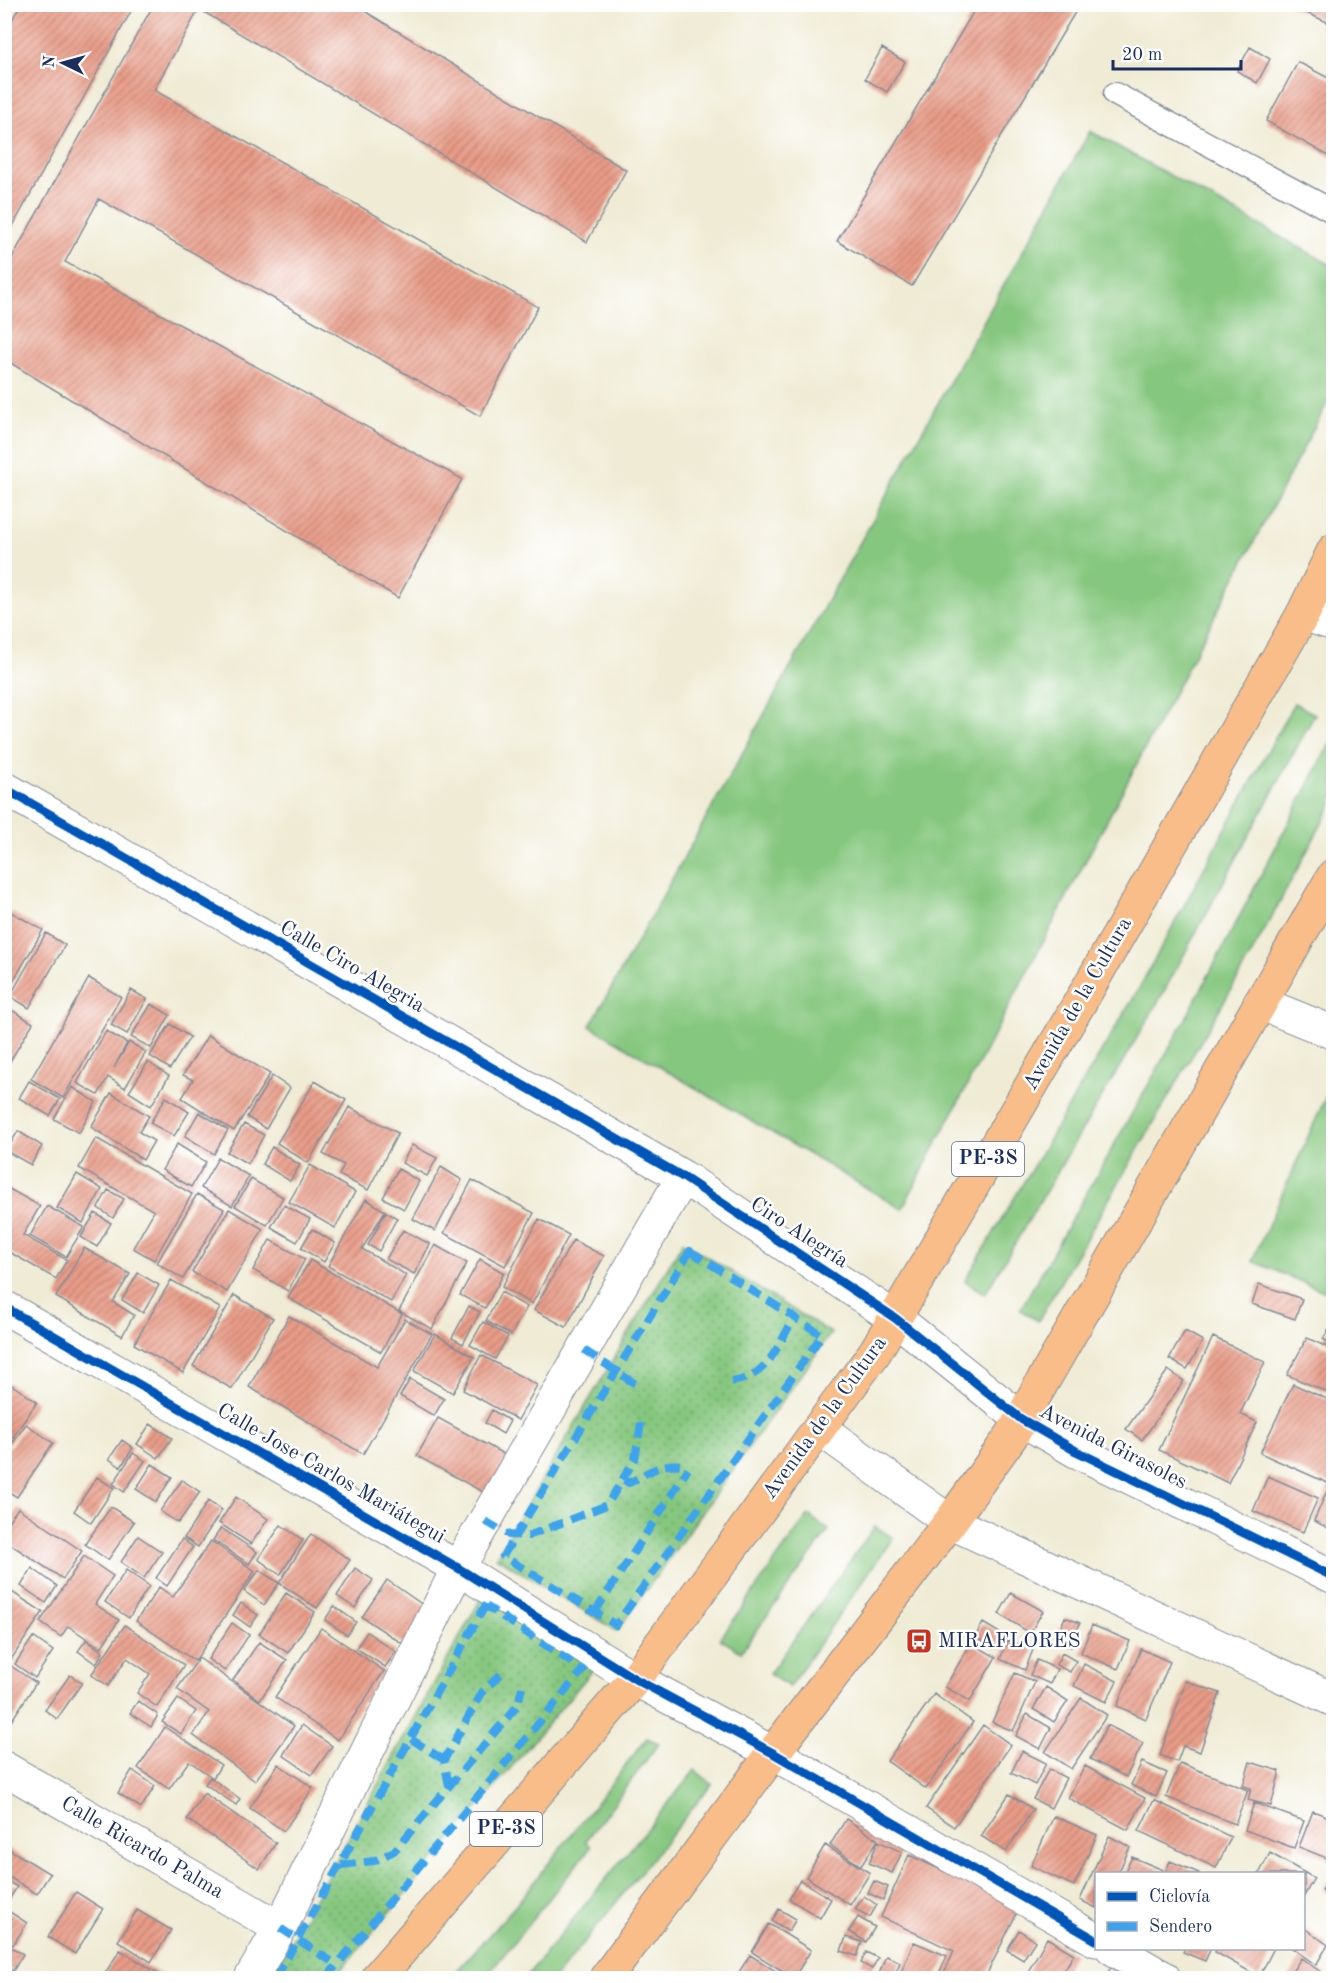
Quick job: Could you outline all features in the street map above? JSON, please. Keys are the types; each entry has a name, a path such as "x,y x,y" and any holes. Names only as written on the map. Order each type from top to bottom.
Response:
{"highway":[{"name":"Avenida de la Cultura","path":"376,1978 635,1679 875,1352 1303,614 1334,550"},
{"path":"606,1978 773,1753 950,1522 1021,1419 1334,875"}],"street":[{"path":"1303,614 1334,624"},
{"name":"Calle Ciro Alegria","path":"4,788 682,1178"},
{"path":"1260,1003 1334,1033"},
{"path":"251,1978 280,1928 458,1568 682,1178"},
{"name":"Ciro Alegría","path":"682,1178 895,1318"},
{"name":"Calle Jose Carlos Mariátegui","path":"4,1307 458,1568 635,1679 773,1753 1095,1939"},
{"name":"Avenida Girasoles","path":"895,1318 1021,1419 1076,1451 1334,1577"},
{"path":"819,1428 950,1522 1334,1700"},
{"name":"Calle Ricardo Palma","path":"4,1768 280,1928"},
{"path":"1115,1950 1164,1978"}],"lane":[{"path":"1115,94 1334,212"}],"green space":[{"path":"1090,131 1333,266 1333,392 902,1209 590,1026"},
{"path":"1294,703 1315,714 1161,997 985,1294 965,1281 1138,990"},
{"path":"1333,738 1333,803 1250,957 1038,1321 1020,1310 1184,1022"},
{"path":"1329,1090 1334,1092 1333,1295 1252,1261"},
{"path":"683,1242 831,1333 617,1631 496,1557"},
{"path":"808,1515 829,1530 741,1652 720,1639"},
{"path":"875,1526 893,1538 789,1687 769,1674"},
{"path":"484,1593 594,1669 334,1978 271,1978"},
{"path":"647,1738 659,1743 586,1841 591,1847 485,1978 464,1978 456,1972 516,1905"},
{"path":"695,1770 712,1784 555,1978 525,1978"}],"building":[{"path":"21,4 135,4 4,242 4,34"},
{"path":"154,4 353,4 626,170 587,242 199,9 154,90 538,307 480,416 99,199 65,262 462,479 398,598 4,359 4,272"},
{"path":"978,4 1080,4 912,286 837,241"},
{"path":"1286,4 1334,4 1334,25"},
{"path":"1250,47 1270,59 1257,83 1237,71"},
{"path":"882,48 905,62 887,92 865,79"},
{"path":"1298,62 1334,81 1334,159 1266,121"},
{"path":"11,912 43,930 4,997 4,924"},
{"path":"46,933 65,945 29,1008 10,996"},
{"path":"89,978 121,997 63,1098 31,1079"},
{"path":"131,990 147,999 127,1034 111,1025"},
{"path":"151,1004 170,1015 151,1048 131,1037"},
{"path":"7,1007 33,1023 4,1071 4,1011"},
{"path":"170,1024 190,1037 170,1069 150,1056"},
{"path":"106,1031 127,1043 114,1068 129,1042 146,1052 125,1088 108,1077 98,1095 77,1083"},
{"path":"208,1035 270,1074 234,1131 182,1098 193,1080 183,1075"},
{"path":"148,1062 169,1076 151,1106 129,1092"},
{"path":"272,1076 290,1088 266,1129 247,1117"},
{"path":"29,1081 60,1099 50,1116 19,1098"},
{"path":"315,1081 346,1100 308,1163 277,1143"},
{"path":"72,1087 96,1102 79,1133 54,1119"},
{"path":"111,1093 149,1116 139,1132 154,1141 143,1160 91,1127"},
{"path":"166,1097 189,1112 174,1136 150,1123"},
{"path":"349,1107 398,1133 368,1190 339,1175 344,1165 323,1154"},
{"path":"199,1112 228,1130 214,1154 185,1136"},
{"path":"244,1124 264,1135 248,1164 227,1152"},
{"path":"18,1131 42,1146 31,1165 6,1151"},
{"path":"96,1138 192,1194 154,1260 133,1248 154,1211 79,1168"},
{"path":"177,1144 206,1162 191,1187 162,1170"},
{"path":"412,1145 437,1158 427,1176 402,1163"},
{"path":"272,1147 300,1165 290,1181 262,1164"},
{"path":"218,1158 249,1176 232,1206 201,1188"},
{"path":"310,1165 355,1192 335,1228 289,1202"},
{"path":"441,1167 462,1180 435,1231 413,1219"},
{"path":"398,1169 419,1181 404,1209 383,1198"},
{"path":"77,1174 102,1189 83,1223 57,1208"},
{"path":"251,1179 283,1197 267,1225 235,1206"},
{"path":"472,1180 534,1213 505,1266 444,1233"},
{"path":"4,1186 40,1206 23,1235 67,1260 56,1279 4,1249"},
{"path":"108,1190 124,1199 113,1218 98,1208"},
{"path":"197,1194 224,1209 183,1279 157,1263"},
{"path":"366,1199 385,1211 362,1249 406,1275 391,1302 328,1266"},
{"path":"284,1205 310,1219 297,1242 271,1227"},
{"path":"47,1206 84,1227 66,1257 30,1236"},
{"path":"229,1209 263,1229 227,1292 192,1272"},
{"path":"386,1212 397,1218 379,1251 368,1245"},
{"path":"95,1213 111,1223 97,1247 81,1237"},
{"path":"539,1219 569,1235 532,1304 502,1287"},
{"path":"312,1229 335,1243 324,1262 301,1248"},
{"path":"403,1230 430,1244 414,1274 386,1259"},
{"path":"270,1240 305,1259 288,1291 253,1270"},
{"path":"573,1240 604,1256 566,1327 534,1310"},
{"path":"435,1245 467,1263 432,1329 399,1311"},
{"path":"84,1248 130,1274 113,1302 134,1315 122,1336 56,1297"},
{"path":"480,1259 504,1273 485,1308 460,1295"},
{"path":"310,1260 402,1314 381,1352 288,1298"},
{"path":"138,1273 159,1285 143,1313 122,1300"},
{"path":"171,1280 220,1308 183,1373 134,1344"},
{"path":"1259,1284 1302,1299 1295,1319 1252,1304"},
{"path":"501,1292 527,1307 511,1335 486,1321"},
{"path":"234,1295 273,1318 232,1389 193,1366"},
{"path":"469,1306 480,1312 463,1344 452,1338"},
{"path":"289,1316 377,1367 405,1319 432,1334 363,1454 249,1387"},
{"path":"1334,1321 1334,1346 1323,1339"},
{"path":"483,1322 508,1336 495,1359 470,1345"},
{"path":"1185,1331 1203,1341 1187,1369 1169,1359"},
{"path":"435,1334 474,1357 453,1393 414,1371"},
{"path":"1213,1337 1265,1362 1240,1414 1257,1422 1228,1483 1159,1450"},
{"path":"1307,1338 1334,1350 1334,1395 1287,1375"},
{"path":"481,1355 537,1385 518,1420 463,1390"},
{"path":"1168,1370 1184,1381 1142,1440 1126,1429"},
{"path":"410,1379 444,1399 434,1416 400,1396"},
{"path":"9,1383 37,1402 7,1446 4,1444 4,1390"},
{"path":"1293,1384 1334,1402 1334,1531 1314,1521 1330,1484 1260,1453"},
{"path":"492,1410 510,1421 503,1434 485,1423"},
{"path":"438,1418 511,1458 490,1496 417,1456"},
{"path":"26,1424 53,1443 17,1497 4,1489 4,1455"},
{"path":"150,1424 172,1438 158,1458 137,1444"},
{"path":"122,1440 133,1448 121,1467 109,1459"},
{"path":"133,1453 145,1461 124,1492 113,1484"},
{"path":"152,1464 172,1477 156,1502 136,1489"},
{"path":"1268,1476 1318,1498 1303,1532 1253,1511"},
{"path":"97,1477 114,1488 91,1523 74,1511"},
{"path":"182,1480 200,1492 178,1523 160,1511"},
{"path":"236,1497 268,1519 251,1544 219,1523"},
{"path":"208,1501 222,1510 198,1547 184,1538"},
{"path":"111,1507 134,1522 108,1560 85,1544"},
{"path":"18,1508 82,1551 63,1579 4,1540 4,1527"},
{"path":"281,1525 303,1540 280,1575 258,1559"},
{"path":"221,1528 257,1552 249,1564 213,1540"},
{"path":"311,1534 350,1560 317,1608 279,1583"},
{"path":"138,1536 162,1552 144,1578 121,1562"},
{"path":"182,1539 193,1547 167,1586 156,1578"},
{"path":"211,1541 255,1571 195,1661 136,1621 159,1587 173,1597"},
{"path":"84,1556 113,1576 95,1604 119,1620 101,1648 68,1626 61,1637 40,1622"},
{"path":"32,1568 57,1586 46,1603 21,1586"},
{"path":"355,1568 373,1580 355,1608 337,1596"},
{"path":"126,1570 149,1586 129,1618 105,1602"},
{"path":"259,1570 279,1583 264,1605 244,1591"},
{"path":"387,1580 433,1612 409,1648 362,1617"},
{"path":"4,1587 43,1612 4,1670"},
{"path":"286,1593 315,1612 288,1653 259,1634"},
{"path":"1011,1593 1043,1611 1030,1633 999,1614"},
{"path":"241,1603 258,1615 250,1627 233,1615"},
{"path":"334,1606 356,1622 347,1635 325,1620"},
{"path":"1065,1617 1080,1623 1071,1647 1055,1641"},
{"path":"232,1623 249,1635 225,1671 208,1659"},
{"path":"983,1623 1003,1635 996,1649 975,1637"},
{"path":"125,1625 184,1665 157,1707 137,1693 150,1674 127,1658 108,1686 91,1675"},
{"path":"1092,1625 1130,1641 1118,1669 1081,1653"},
{"path":"321,1628 384,1671 338,1740 275,1697"},
{"path":"367,1632 396,1652 385,1667 356,1648"},
{"path":"33,1637 53,1651 35,1678 15,1664"},
{"path":"86,1640 103,1652 96,1664 78,1651"},
{"path":"1008,1640 1033,1650 1025,1670 1000,1659"},
{"path":"259,1642 287,1660 260,1700 233,1680"},
{"path":"971,1643 996,1657 970,1701 945,1687"},
{"path":"1141,1649 1170,1662 1146,1719 1117,1706"},
{"path":"1062,1653 1076,1661 1070,1672 1056,1665"},
{"path":"199,1658 294,1726 255,1781 193,1735 209,1712 177,1689"},
{"path":"1037,1660 1057,1669 1050,1684 1030,1675"},
{"path":"1084,1664 1117,1681 1106,1702 1074,1686"},
{"path":"11,1666 36,1683 8,1726 4,1723 4,1676"},
{"path":"1015,1673 1035,1682 1013,1731 992,1722"},
{"path":"70,1675 82,1683 57,1719 45,1710"},
{"path":"1186,1681 1220,1693 1200,1752 1183,1746 1177,1762 1160,1755"},
{"path":"1046,1687 1068,1701 1054,1722 1033,1709"},
{"path":"934,1694 973,1722 926,1789 887,1761"},
{"path":"1081,1698 1107,1715 1071,1769 1045,1752"},
{"path":"178,1699 196,1711 181,1734 162,1722"},
{"path":"138,1701 158,1715 151,1727 130,1713"},
{"path":"1027,1714 1051,1728 1040,1749 1016,1736"},
{"path":"302,1725 332,1746 312,1775 283,1755"},
{"path":"983,1725 1011,1745 954,1827 926,1808"},
{"path":"1107,1725 1143,1743 1126,1777 1090,1759"},
{"path":"165,1727 221,1765 213,1778 189,1761 169,1789 138,1768"},
{"path":"1022,1751 1046,1763 1035,1785 1011,1773"},
{"path":"1142,1762 1167,1773 1156,1797 1131,1785"},
{"path":"1250,1762 1280,1771 1271,1806 1248,1800 1251,1788 1243,1786"},
{"path":"1180,1763 1248,1790 1235,1824 1166,1797"},
{"path":"278,1764 313,1788 284,1831 250,1808"},
{"path":"1085,1766 1145,1798 1128,1830 1068,1798"},
{"path":"1049,1769 1066,1778 1051,1808 1033,1799"},
{"path":"132,1770 155,1786 141,1808 118,1793"},
{"path":"210,1777 240,1799 236,1805 205,1784"},
{"path":"204,1793 276,1843 259,1869 187,1819"},
{"path":"1009,1794 1033,1809 1006,1852 981,1836"},
{"path":"1154,1800 1231,1837 1216,1868 1139,1831"},
{"path":"1254,1803 1304,1821 1294,1848 1245,1830"},
{"path":"1313,1811 1334,1819 1334,1861 1299,1847"},
{"path":"1054,1816 1097,1835 1074,1886 1031,1866"},
{"path":"846,1819 878,1840 861,1866 830,1845"},
{"path":"1109,1836 1130,1847 1119,1872 1095,1872 1095,1908 1080,1900"},
{"path":"878,1841 902,1852 892,1873 869,1863"},
{"path":"825,1845 870,1873 850,1905 806,1877"},
{"path":"4,1846 50,1874 37,1894 4,1874"},
{"path":"1270,1853 1303,1872 1260,1872"},
{"path":"909,1855 1020,1906 985,1978 942,1978 954,1951 881,1917"},
{"path":"1132,1857 1163,1870 1162,1872 1125,1872"},
{"path":"1170,1861 1197,1872 1166,1872"},
{"path":"1305,1873 1314,1878 1305,1894"},
{"path":"1334,1876 1334,1899 1322,1890"},
{"path":"4,1879 17,1887 4,1908"},
{"path":"800,1880 831,1899 820,1918 789,1899"},
{"path":"874,1881 888,1887 883,1900 868,1893"},
{"path":"76,1892 103,1909 75,1954 48,1937"},
{"path":"864,1896 877,1905 870,1917 855,1909"},
{"path":"779,1909 796,1919 789,1931 772,1921"},
{"path":"137,1910 171,1930 151,1962 118,1941"},
{"path":"10,1912 27,1923 13,1945 5,1940 5,1921"},
{"path":"858,1917 875,1927 866,1942 849,1931"},
{"path":"769,1924 811,1950 794,1978 752,1952"},
{"path":"1305,1929 1328,1945 1316,1965 1295,1950 1305,1950"},
{"path":"1019,1930 1035,1941 1023,1960 1007,1950"},
{"path":"846,1937 862,1942 857,1956 841,1951"},
{"path":"1047,1938 1074,1954 1060,1978 1025,1977"},
{"path":"914,1942 947,1956 937,1978 915,1978 901,1972"},
{"path":"4,1943 23,1954 13,1971 4,1966"},
{"path":"120,1950 166,1978 102,1978"},
{"path":"1184,1950 1210,1950 1205,1961 1183,1952"},
{"path":"1216,1950 1273,1950 1259,1977 1215,1952"},
{"path":"866,1952 878,1958 872,1969 861,1963"},
{"path":"750,1955 787,1978 735,1978"},
{"path":"886,1956 900,1962 894,1978 879,1974"},
{"path":"1301,1958 1328,1977 1288,1978"},
{"path":"1111,1967 1132,1978 1105,1978"}],"marked path":[{"path":"690,1251 822,1335 616,1625 503,1556 690,1251"},
{"path":"731,1382 744,1379 763,1367 795,1317"},
{"path":"584,1350 637,1385"},
{"path":"485,1521 509,1535 528,1536 607,1505 635,1459 641,1423"},
{"path":"624,1480 629,1483 661,1467 683,1465"},
{"path":"595,1612 688,1469"},
{"path":"276,1978 489,1599"},
{"path":"326,1978 583,1670 486,1606"},
{"path":"449,1786 444,1760 483,1691 502,1673"},
{"path":"341,1865 374,1861 394,1851 518,1705 522,1687"},
{"path":"411,1739 444,1760"},
{"path":"280,1928 337,1965"}],"cycle path":[{"path":"4,788 683,1177 895,1318 1021,1419 1076,1451 1334,1577"},
{"path":"4,1307 458,1568 635,1679 773,1753 1095,1939"}],"place":[{"name":"MIRAFLORES","path":"919,1641"}]}
